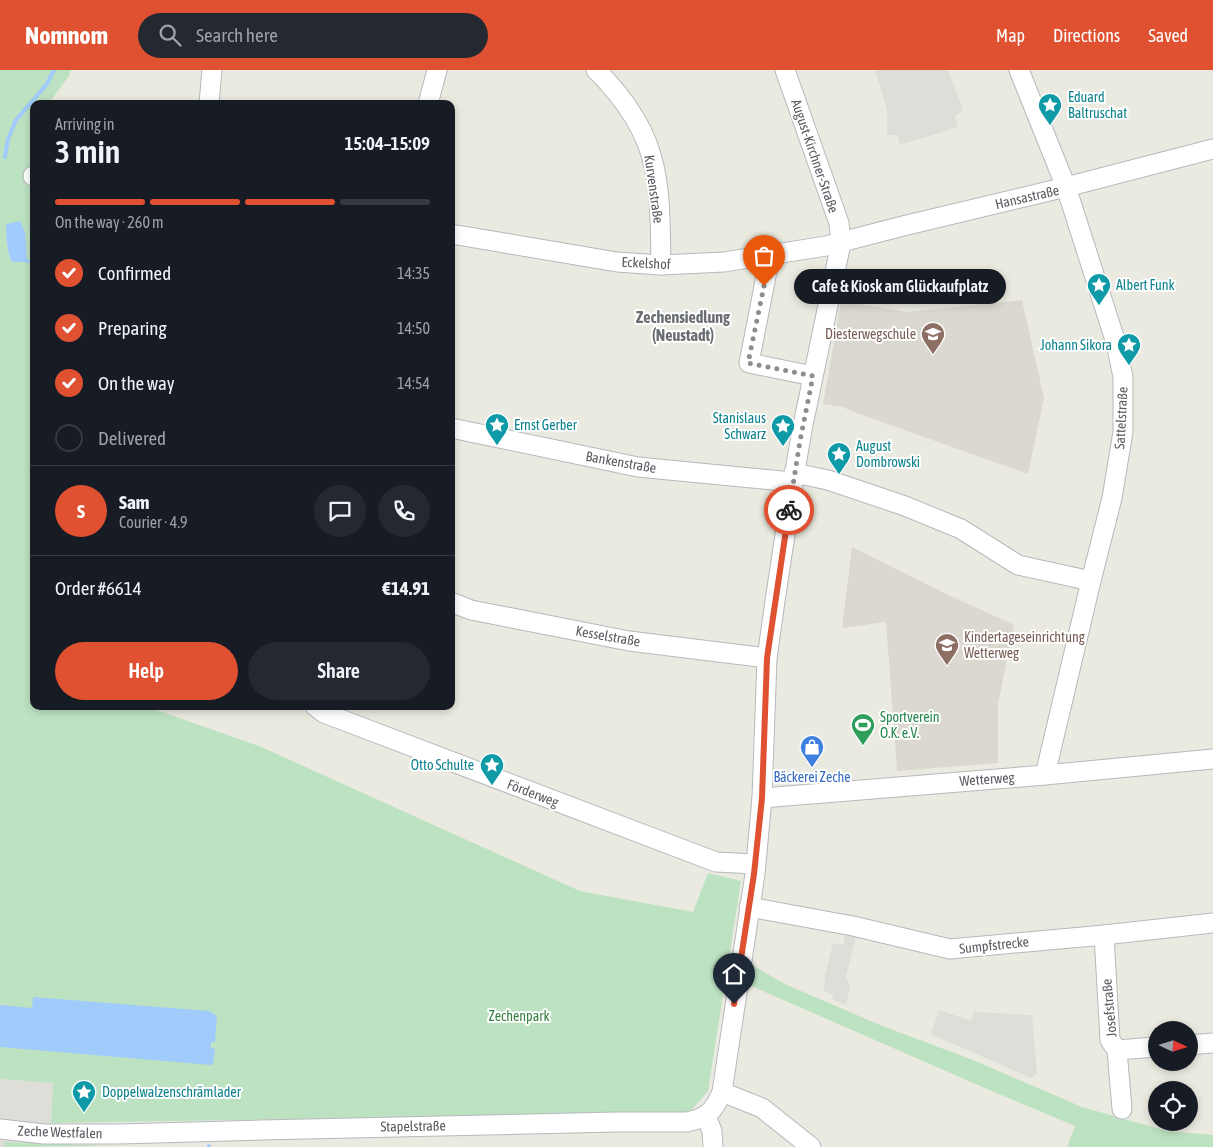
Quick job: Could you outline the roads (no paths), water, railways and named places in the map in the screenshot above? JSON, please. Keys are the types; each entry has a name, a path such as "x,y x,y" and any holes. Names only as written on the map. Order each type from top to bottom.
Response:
{"street":[{"path":"210,100 212,70"},
{"path":"429,100 437,70"},
{"name":"Kurvenstraße","path":"596,70 622,100 647,143 655,171 659,203 661,265"},
{"name":"August-Kirchner-Straße","path":"785,70 839,223 841,242"},
{"name":"Sattelstraße","path":"1019,70 1066,187 1116,343 1123,377 1123,432 1112,498 1045,775"},
{"name":"Hansastraße","path":"841,242 1213,149"},
{"name":"Eckelshof","path":"455,235 617,262 661,265 724,262 841,242"},
{"path":"713,1147 712,1131 706,1116 718,1103 722,1092 755,864 762,798 767,658 794,478 841,242"},
{"path":"768,255 768,266 748,363 813,376"},
{"name":"Bankenstraße","path":"455,429 638,467 828,480 905,506 961,529 1018,565 1091,581"},
{"name":"Kesselstraße","path":"455,604 471,610 629,641 767,658"},
{"name":"Förderweg","path":"320,710 716,862 755,864"},
{"name":"Wetterweg","path":"762,798 1213,759"},
{"name":"Sumpfstrecke","path":"749,907 853,926 950,949 1213,923"},
{"name":"Josefstraße","path":"1104,935 1110,1040 1117,1050 1122,1109"},
{"path":"1198,1044 1213,1043"},
{"path":"1117,1050 1148,1048"},
{"path":"722,1092 762,1108 811,1147"},
{"name":"Stapelstraße","path":"118,1141 261,1138 616,1122 687,1122 706,1116"},
{"name":"Zeche Westfalen","path":"0,1129 118,1141"}],"water":[{"path":"20,221 25,232 27,258 30,264 12,262 9,254 6,224"},
{"path":"33,997 209,1011 217,1016 215,1042 211,1042 211,1048 215,1049 213,1064 0,1047 0,1005 32,1008"}],"waterway":[{"path":"33,100 47,84 54,70"},
{"path":"5,157 8,139 16,120 30,104"}],"place":[{"name":"Eduard Baltruschat","path":"1050,126"},
{"name":"Cafe & Kiosk am Glückaufplatz","path":"764,286"},
{"name":"Albert Funk","path":"1099,306"},
{"name":"Diesterwegschule","path":"933,355"},
{"name":"Johann Sikora","path":"1129,366"},
{"name":"Ernst Gerber","path":"497,446"},
{"name":"Stanislaus Schwarz","path":"783,447"},
{"name":"August Dombrowski","path":"839,475"},
{"name":"Kindertageseinrichtung Wetterweg","path":"947,666"},
{"name":"Sportverein O.K. e.V.","path":"863,746"},
{"name":"Bäckerei Zeche","path":"812,768"},
{"name":"Otto Schulte","path":"492,786"},
{"name":"Doppelwalzenschrämlader","path":"84,1113"}],"district":[{"name":"Zechensiedlung (Neustadt)","path":"683,326"}],"park label":[{"name":"Zechenpark","path":"519,1016"}]}
